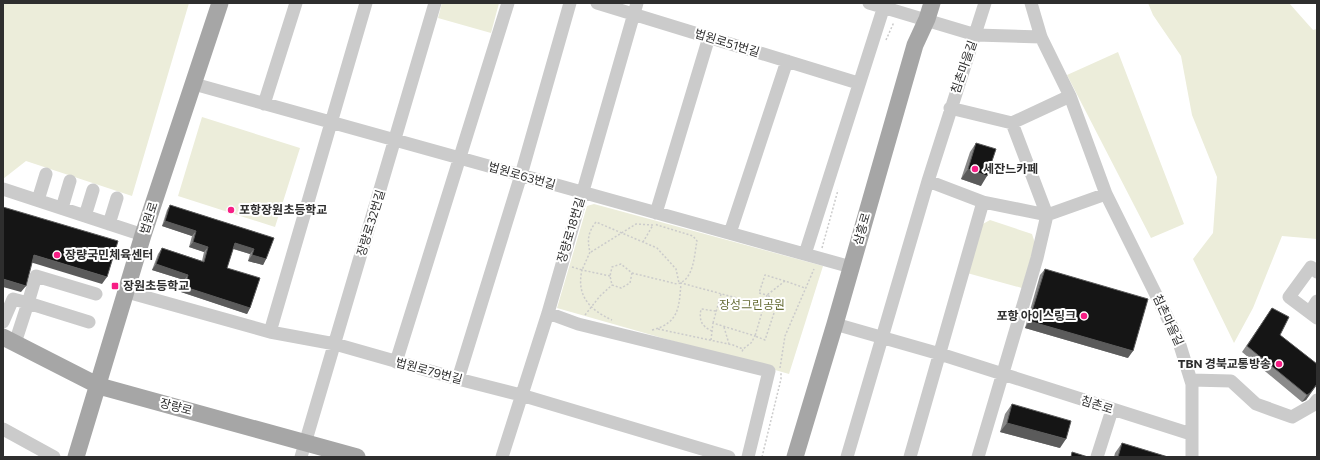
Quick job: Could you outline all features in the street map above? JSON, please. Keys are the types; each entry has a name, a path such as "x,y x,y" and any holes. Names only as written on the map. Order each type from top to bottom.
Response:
{"main road":[{"name":"법원로","path":"76,457 99,386 143,236 220,3"},
{"name":"삼흥로","path":"795,457 835,324 915,45 930,11"},
{"name":"장량로","path":"9,340 99,386 303,450 357,457"}],"street":[{"path":"264,104 296,3"},
{"path":"270,332 366,3"},
{"name":"장량로32번길","path":"303,450 435,3"},
{"path":"396,362 508,3"},
{"path":"458,379 521,175 570,3"},
{"name":"법원로51번길","path":"597,3 635,9 708,37 858,83"},
{"path":"869,3 930,11 976,35 985,3"},
{"name":"침촌마을길","path":"1031,3 1041,37 1070,96 1106,194 1178,339 1191,380 1192,457"},
{"path":"805,254 884,5"},
{"name":"장량로18번길","path":"502,457 548,313 635,9"},
{"name":"침촌마을길","path":"1012,123 950,108 976,35 1041,37"},
{"path":"654,219 708,37"},
{"path":"730,233 787,61"},
{"name":"법원로63번길","path":"194,84 583,192 654,219 730,233 851,267"},
{"path":"978,457 1004,374 1037,258 1047,215 1012,123 1070,96"},
{"path":"847,457 950,108"},
{"path":"38,200 46,174"},
{"path":"62,208 70,181"},
{"path":"928,181 983,202 1047,215 1106,194"},
{"path":"3,189 143,236"},
{"path":"85,216 93,190"},
{"path":"109,224 118,198"},
{"path":"910,457 983,202"},
{"path":"1315,310 1289,297 1311,267 1317,272"},
{"path":"9,340 28,303 36,276 96,294"},
{"name":"법원로79번길","path":"127,292 270,332 335,344 396,362 521,395 729,457"},
{"path":"3,322 8,297 89,322"},
{"path":"548,313 578,324 769,371 748,457"},
{"name":"침촌로","path":"835,324 882,339 940,354 1191,434"},
{"path":"1191,380 1230,381 1256,404 1292,417 1313,405 1317,400"},
{"path":"1097,457 1112,410"},
{"path":"3,429 54,457"}],"path":[{"path":"642,242 654,219"},
{"path":"618,323 591,308 580,289 582,270 590,252 636,224 654,219 693,236 697,241 692,269 680,283"},
{"path":"590,252 588,244 590,230 596,222 616,230 621,234 657,248 676,269 680,283 680,302 674,320 663,328 651,330"},
{"path":"762,457 781,379 780,366 785,336 805,288 820,258"},
{"path":"562,263 582,270 610,276"},
{"path":"612,285 610,276 612,267 621,264 632,274 680,283 763,305"},
{"path":"612,285 621,288 630,283 632,274"},
{"path":"713,323 765,340 778,301 766,294 759,293 765,275 805,288"},
{"path":"739,364 743,349 751,343 755,336 766,294 785,282"},
{"path":"578,324 612,285"},
{"path":"711,340 713,323 721,294"},
{"path":"712,331 703,327 699,318 701,309 716,311"},
{"path":"724,327 729,344"},
{"path":"657,329 729,344 743,349"}],"green space":[{"path":"3,3 189,3 132,196 26,161 3,179"},
{"path":"442,3 499,3 491,33 438,18"},
{"path":"1148,3 1289,3 1313,30 1317,29 1317,239 1282,236 1253,308 1234,343 1193,259 1213,233 1217,177 1192,115 1181,56 1153,15"},
{"path":"1118,52 1184,224 1151,238 1067,75"},
{"path":"202,117 300,148 275,227 178,196"},
{"name":"장성그린공원","path":"594,204 823,266 789,374 557,308 587,206"},
{"path":"990,220 1032,234 1035,243 1022,288 967,273 981,225"}],"building":[{"path":"976,143 996,149 987,176 968,169"},
{"path":"170,205 274,238 266,259 252,255 254,249 235,243 227,268 260,278 250,308 185,287 188,275 156,264 162,248 204,262 208,247 193,242 196,231 165,221"},
{"name":"장량국민체육센터","path":"3,207 118,241 107,277 34,255 26,286 3,279"},
{"name":"포항 아이스링크","path":"1045,269 1148,299 1133,351 1029,321"},
{"name":"TBN 경북교통방송","path":"1272,308 1289,317 1280,335 1317,364 1317,384 1307,395 1247,346"},
{"path":"1012,404 1071,421 1066,439 1007,423"},
{"path":"1122,443 1168,457 1118,457"},
{"path":"1072,452 1088,457 1071,457"}],"place":[{"name":"세잔느카페","path":"975,169"},
{"name":"포항장원초등학교","path":"231,210"},
{"name":"장량국민체육센터","path":"57,255"},
{"name":"장원초등학교","path":"115,286"},
{"name":"포항 아이스링크","path":"1084,316"},
{"name":"TBN 경북교통방송","path":"1279,364"}]}
